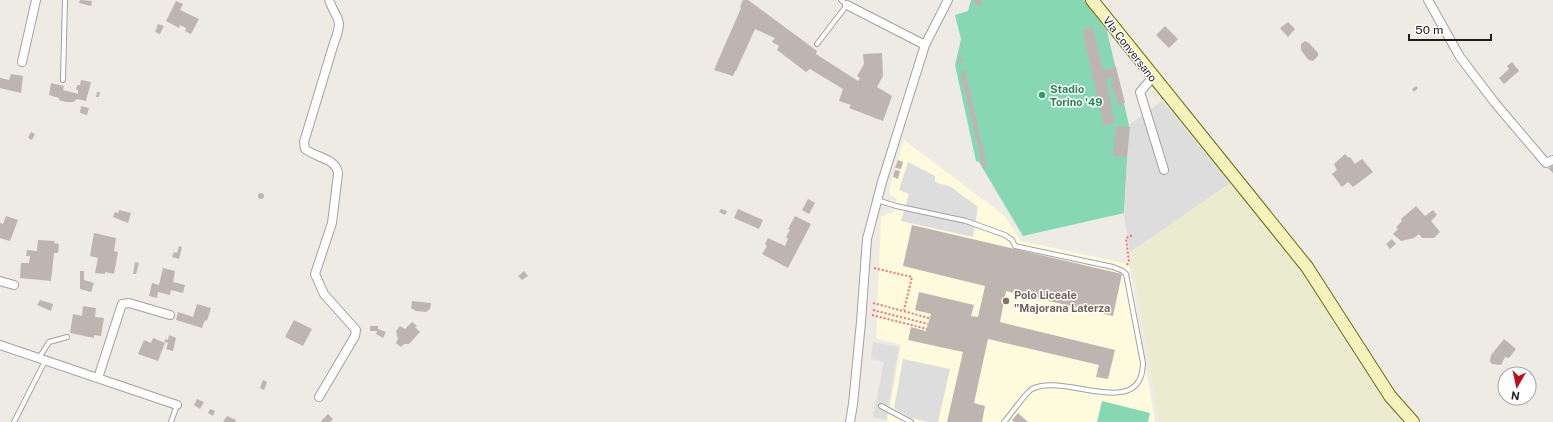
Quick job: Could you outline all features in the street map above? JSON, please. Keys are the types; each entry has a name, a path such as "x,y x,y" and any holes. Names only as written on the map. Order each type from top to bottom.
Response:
{"main road":[{"name":"VIa Conversano","path":"1092,0 1307,267 1390,396 1413,422"}],"street":[{"path":"22,62 36,0"},
{"path":"319,397 355,336 356,330 324,294 315,274 332,223 338,168 333,163 310,153 305,149 304,142 338,31 339,19 329,0"},
{"path":"850,422 861,322 867,239 877,200 925,45 948,0"},
{"path":"1428,0 1460,57 1495,103 1546,163 1553,160"},
{"path":"844,3 925,45"},
{"path":"1153,77 1140,92 1145,113 1164,170"},
{"path":"0,280 14,285"},
{"path":"98,378 122,304 129,303 170,315"},
{"path":"0,346 177,405"}],"lane":[{"path":"62,80 65,0"},
{"path":"817,44 844,3"},
{"path":"877,200 896,206 966,222 1005,235 1012,240 1015,246 1113,267 1123,271 1126,274 1143,363 1143,375 1137,385 1128,393 1114,394 1045,386 1032,390 1004,422"},
{"path":"14,422 49,342 67,337"},
{"path":"171,422 177,405"},
{"path":"881,406 911,422"}],"path":[{"path":"1123,271 1129,261 1126,238 1133,235"},
{"path":"874,268 912,277 904,311"},
{"path":"873,303 929,318"},
{"path":"872,310 928,324"},
{"path":"872,315 927,329"}],"shaded area":[{"path":"1162,101 1230,183 1130,252 1124,216 1129,125"},
{"name":"Polo Liceale \"Majorana Laterza","path":"904,140 1005,216 1021,241 1129,264 1155,422 887,422 901,345 876,338 881,217 889,213 893,213 897,199 890,195 889,190"},
{"path":"908,162 935,176 935,182 951,187 978,207 973,237 901,221 909,194 899,190"},
{"path":"873,342 899,347 886,420 873,417 884,362 871,359"},
{"path":"903,359 950,369 938,422 928,422 911,418 894,408"}],"green space":[{"name":"Stadio Torino '49","path":"971,0 1084,0 1107,31 1129,125 1124,213 1023,236 979,162 976,161 955,65 961,39 955,15 968,11"},
{"path":"1162,101 1300,268 1342,336 1388,405 1404,422 1159,422 1124,213 1129,125"},
{"path":"1102,401 1150,413 1148,422 1097,422"}],"building":[{"path":"80,0 92,1 91,6 79,3"},
{"path":"743,0 748,0 817,51 816,54 858,81 860,78 857,76 864,64 863,54 882,53 883,76 877,87 892,96 883,121 849,108 851,105 839,101 843,89 810,69 806,72 777,50 779,46 772,42 775,38 755,29 733,76 714,70 741,8 740,7"},
{"path":"975,0 982,0 981,6 974,5"},
{"path":"176,1 183,4 180,10 199,19 191,34 185,31 186,28 180,25 179,28 166,21"},
{"path":"1288,22 1295,29 1288,37 1280,28"},
{"path":"158,24 164,26 160,34 155,32"},
{"path":"1165,26 1178,39 1169,48 1156,35"},
{"path":"1093,27 1103,70 1116,67 1125,103 1118,105 1114,90 1112,90 1111,84 1113,83 1111,77 1106,78 1115,123 1104,126 1082,30"},
{"path":"1305,41 1309,43 1318,53 1318,56 1313,61 1309,60 1301,50 1301,44"},
{"path":"959,57 963,58 962,64 958,63"},
{"path":"1512,62 1519,71 1504,84 1499,78 1509,69 1507,66"},
{"path":"965,70 987,167 983,168 960,72"},
{"path":"11,74 23,76 21,93 0,88 0,78 9,80"},
{"path":"81,80 91,82 86,101 77,99 73,102 66,102 49,95 51,83 64,86 63,90 78,94 78,90 76,90 77,85 80,85"},
{"path":"1416,86 1418,88 1414,92 1412,89"},
{"path":"97,92 100,92 99,97 96,97"},
{"path":"81,106 89,108 87,115 80,113"},
{"path":"1116,126 1130,127 1127,157 1113,156"},
{"path":"31,132 35,134 32,140 28,138"},
{"path":"1345,154 1349,158 1350,157 1355,164 1362,159 1373,172 1353,187 1348,182 1342,187 1332,174 1337,170 1334,164"},
{"path":"898,160 903,162 901,169 895,168"},
{"path":"1553,166 1553,173 1548,168"},
{"path":"895,170 900,171 898,179 893,177"},
{"path":"261,193 264,196 261,199 258,196"},
{"path":"808,199 815,203 809,214 802,210"},
{"path":"1416,206 1425,216 1433,210 1437,215 1431,221 1440,232 1434,238 1422,238 1419,234 1414,238 1401,241 1393,234 1398,229 1396,227 1402,221 1401,219"},
{"path":"721,209 727,211 725,215 719,212"},
{"path":"738,209 763,220 759,229 734,218"},
{"path":"119,210 131,213 128,223 113,217 115,212 118,213"},
{"path":"6,216 18,220 10,241 0,238 0,223 3,224"},
{"path":"795,216 811,224 788,268 762,254 767,246 765,244 768,238 785,246 788,239 786,237 790,230 788,229"},
{"path":"912,225 1122,274 1113,316 1006,291 1000,322 1115,350 1108,379 1096,377 1099,365 988,339 974,403 985,406 982,422 947,422 963,352 908,340 911,327 926,331 931,314 915,310 919,292 974,305 971,316 978,317 985,286 903,266"},
{"path":"94,233 116,238 114,251 118,252 114,274 105,272 105,274 95,273 98,258 90,256"},
{"path":"1392,239 1396,244 1390,249 1386,244"},
{"path":"38,240 55,241 54,243 59,244 58,253 54,253 51,281 20,278 21,263 29,263 30,256 26,256 27,250 37,251"},
{"path":"179,246 182,247 179,259 172,257 174,252 177,253"},
{"path":"135,262 139,263 136,274 133,274"},
{"path":"163,268 175,271 173,282 185,285 183,293 171,290 170,295 158,292 157,298 149,296 152,283 159,285"},
{"path":"80,271 84,271 84,280 94,283 91,292 80,289"},
{"path":"524,271 528,276 522,280 518,276"},
{"path":"40,300 53,304 51,311 37,305"},
{"path":"412,301 431,303 430,309 426,312 416,311 411,308"},
{"path":"197,304 211,308 207,321 205,320 202,328 176,320 178,312 193,317"},
{"path":"83,306 96,308 95,317 104,318 101,336 94,335 94,338 70,333 73,314 82,316"},
{"path":"294,320 312,329 303,346 285,337"},
{"path":"412,322 417,326 415,327 420,332 409,344 404,344 401,347 396,343 398,339 396,331 400,326 405,329"},
{"path":"370,326 378,326 378,329 386,332 383,338 376,334 377,331 370,331"},
{"path":"169,335 176,338 173,351 166,349 168,343 164,342 166,339 168,340"},
{"path":"153,338 165,343 158,361 138,354 144,340 151,343"},
{"path":"1504,339 1516,349 1509,358 1505,357 1501,365 1492,364 1490,361 1491,355"},
{"path":"263,380 267,382 264,390 260,388"},
{"path":"197,399 204,402 200,409 194,405"},
{"path":"210,409 215,411 213,416 208,413"},
{"path":"1018,413 1028,422 1014,422 1012,420"},
{"path":"328,414 333,419 330,422 322,422 321,421"},
{"path":"227,416 236,420 235,422 223,422"}],"place":[{"name":"Stadio Torino '49","path":"1042,95"},
{"name":"Polo Liceale \"Majorana Laterza","path":"1006,301"}]}
